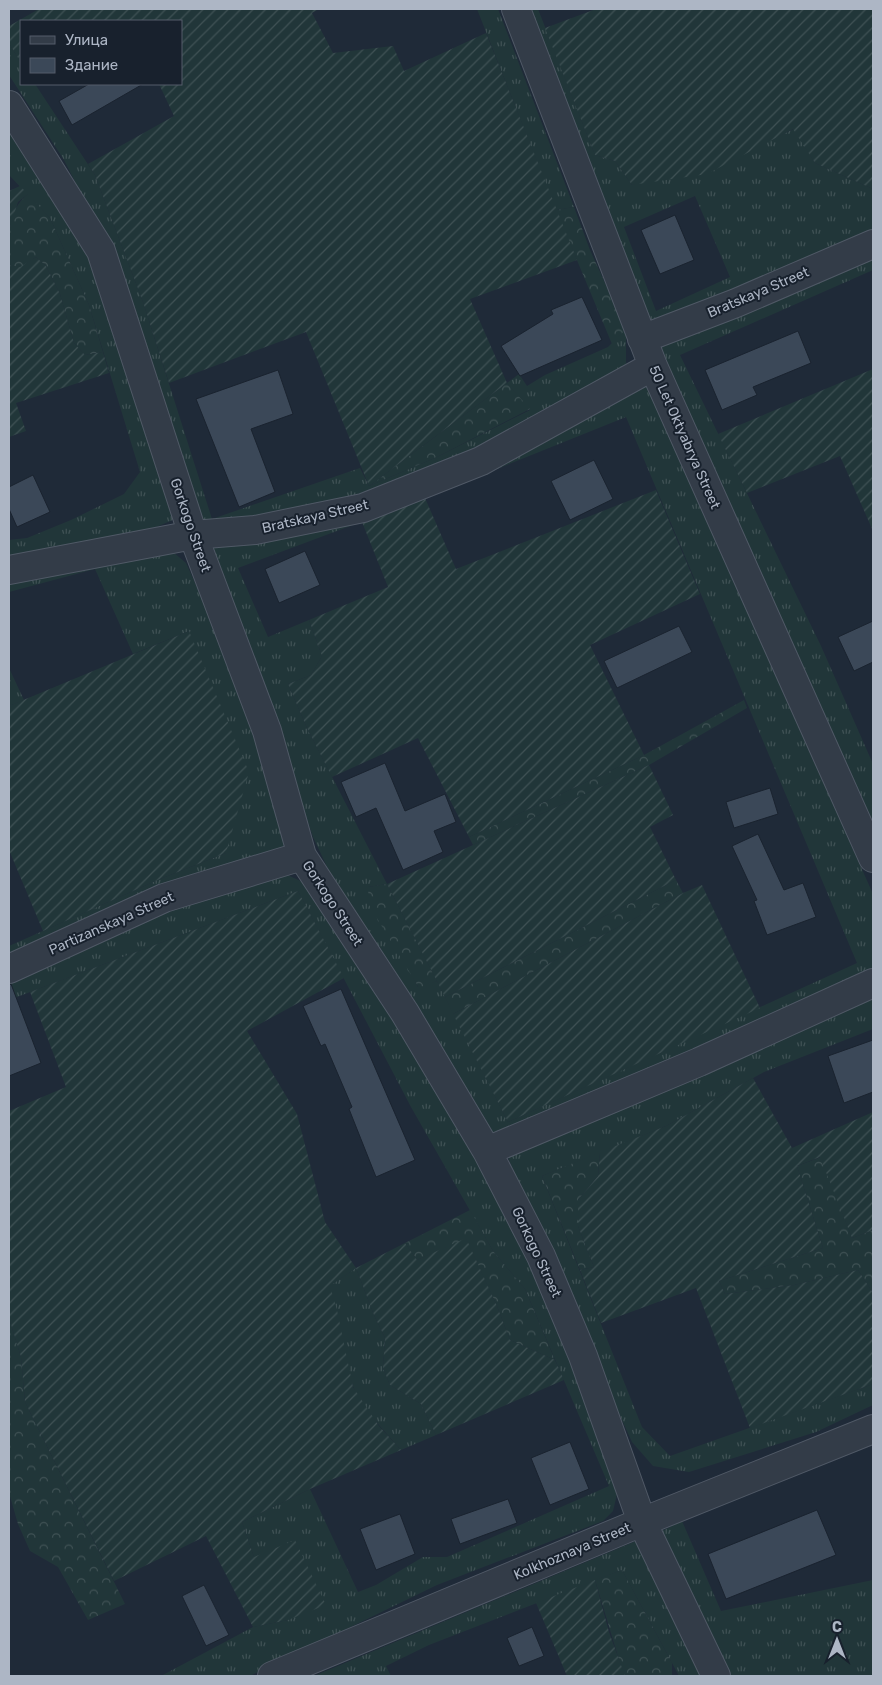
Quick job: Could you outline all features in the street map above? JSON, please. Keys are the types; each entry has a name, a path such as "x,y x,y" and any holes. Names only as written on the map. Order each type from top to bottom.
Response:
{"street":[{"name":"50 Let Oktyabrya Street","path":"516,9 653,366 873,858"},
{"name":"Gorkogo Street","path":"9,105 101,251 193,534 267,731 302,856 405,1013 487,1151 541,1256 583,1356 642,1522 716,1676"},
{"name":"Bratskaya Street","path":"642,339 736,303 873,244"},
{"name":"Bratskaya Street","path":"9,570 193,534 255,530 363,508 481,461 653,366"},
{"name":"Partizanskaya Street","path":"9,969 164,898 302,856"},
{"path":"487,1151 699,1062 873,983"},
{"name":"Kolkhoznaya Street","path":"272,1676 642,1522 873,1429"}],"green space":[{"path":"39,9 319,9 312,13 333,53 393,46 404,71 486,33 577,260 470,299 507,383 369,486 306,332 169,383 143,302 95,175 88,164 174,116 159,85 182,85 182,20 20,20 20,61 9,43 9,26"},
{"path":"477,9 498,9 574,207 556,210"},
{"path":"530,9 538,9 595,155 615,161 632,185 757,146 794,129 815,163 873,189 873,234 647,328","holes":["695,196 730,277 656,311 624,227"]},
{"path":"596,9 873,9 873,189 815,163 793,129 707,174 632,185 615,161 595,155 545,28"},
{"path":"9,43 20,61 20,85 36,85 95,175 143,302 212,519 360,468 369,486 437,457 530,410 507,383 519,374 527,386 545,375 608,347 626,329 626,365 592,391 473,456 355,502 199,528 123,276 64,160 9,75"},
{"path":"9,117 90,247 175,519 154,528 9,564 9,540 27,538 71,520 124,494 140,472 89,305 50,218 9,175"},
{"path":"20,186 28,194 18,202 9,230 9,191"},
{"path":"28,194 50,218 89,305 103,352 85,355 74,343 60,294 46,266 36,257 20,268 9,265 9,236 12,217 21,201"},
{"path":"574,207 590,250 626,329 612,344 556,210"},
{"path":"873,250 873,270 680,355 821,646 873,764 873,822 655,341"},
{"path":"36,257 46,266 60,294 74,343 85,355 103,352 109,373 16,403 26,431 9,437 9,265 20,267"},
{"path":"873,369 873,531 840,456 747,493 718,434"},
{"path":"644,381 873,894 873,974 494,1141 346,907 313,837 262,688 207,549 259,540","holes":["626,417 857,963 508,1122 437,981 418,987 368,887 387,884 307,728 288,684 311,675 322,656 309,620 268,637 238,568 425,498"]},
{"path":"507,383 530,409 437,457 369,486"},
{"path":"656,490 700,594 590,645 644,755 469,837 418,738 332,777 307,728 288,684 311,675 322,656 309,620 388,587 362,522 425,498 456,569"},
{"path":"173,552 186,563 254,713 285,845 268,857 9,961 9,946 160,879 226,853 189,631 133,654 95,569 9,592 9,577"},
{"path":"189,631 249,772 226,853 160,879 43,931 9,850 9,706"},
{"path":"9,668 24,700 9,706"},
{"path":"744,700 747,708 649,765 473,845 469,837 644,755"},
{"path":"649,765 673,815 650,827 676,880 445,997 387,884"},
{"path":"281,872 307,884 473,1146 513,1227 564,1341 614,1468 617,1494 613,1511 603,1521 437,1585 250,1676 161,1676 253,1627 288,1620 254,1557 242,1522 310,1489 358,1592 376,1585 423,1557 447,1557 609,1486 525,1289 493,1251 411,1107 298,891 9,1000 9,978 174,903"},
{"path":"676,880 683,893 453,1014 445,997"},
{"path":"387,884 437,981 419,988 369,905 368,887"},
{"path":"702,885 760,1008 508,1122 453,1014 683,893"},
{"path":"298,891 344,978 247,1031 297,1114 325,1222 356,1268 330,1286 353,1387 379,1426 401,1450 310,1489 242,1522 254,1557 295,1540 326,1605 288,1620 253,1627 206,1536 114,1581 25,1402 21,1357 9,1318 9,1111 66,1087 30,992"},
{"path":"873,990 873,1029 764,1072 666,1126 542,1176 642,1427 670,1456 873,1384 873,1405 816,1432 689,1472 653,1466 632,1442 561,1287 507,1155"},
{"path":"753,1078 792,1148 873,1112 873,1230 852,1238 820,1157 797,1166 823,1248 719,1281 725,1294 794,1285 858,1270 873,1293 873,1384 750,1428 696,1288 601,1323 580,1270 594,1267 578,1226 578,1200 598,1176 600,1152 666,1126"},
{"path":"600,1152 598,1176 578,1200 578,1226 594,1267 580,1270 542,1176"},
{"path":"821,1157 852,1238 873,1230 873,1293 858,1270 794,1285 725,1294 719,1281 823,1248 797,1166"},
{"path":"470,1210 493,1251 525,1289 555,1360 510,1340 497,1306 466,1239 417,1260 405,1243"},
{"path":"466,1238 497,1306 510,1340 555,1360 564,1380 436,1435 421,1404 390,1385 383,1368 385,1338 356,1268 405,1243 417,1260"},
{"path":"356,1268 385,1338 383,1368 390,1385 421,1404 436,1435 401,1450 374,1420 361,1402 349,1374 329,1286"},
{"path":"9,1318 21,1357 25,1402 125,1604 88,1620 58,1567 30,1551 18,1524 9,1493"},
{"path":"682,1521 721,1611 873,1580 873,1676 725,1676 654,1535"},
{"path":"636,1541 707,1676 679,1676 622,1570 429,1645 386,1666 391,1676 314,1676"},
{"path":"622,1570 672,1663 672,1676 625,1676 622,1670 595,1580"},
{"path":"595,1580 609,1632 625,1676 567,1676 536,1603"}],"building":[{"path":"87,85 141,85 72,125 59,101"},
{"path":"675,215 694,260 660,274 641,230"},
{"path":"582,297 602,340 520,376 501,346 553,314 551,310"},
{"path":"798,331 811,363 753,387 757,395 722,410 705,370"},
{"path":"278,370 293,414 251,429 275,492 239,507 196,399"},
{"path":"594,460 613,499 570,520 551,481"},
{"path":"33,475 50,512 17,527 9,509 9,487"},
{"path":"305,551 320,585 279,603 265,569"},
{"path":"873,621 873,662 854,671 838,637"},
{"path":"679,626 692,652 617,688 604,661"},
{"path":"385,763 405,811 445,794 456,822 434,831 443,852 403,870 376,808 356,817 341,782"},
{"path":"770,788 778,814 734,828 726,802"},
{"path":"758,834 784,890 803,883 816,917 767,935 754,901 757,900 732,846"},
{"path":"11,984 41,1063 9,1076 9,985"},
{"path":"341,989 415,1160 376,1177 349,1109 352,1107 325,1044 321,1046 303,1006"},
{"path":"873,1040 873,1092 844,1103 828,1056"},
{"path":"570,1442 589,1489 550,1505 531,1458"},
{"path":"508,1499 517,1523 460,1544 451,1519"},
{"path":"817,1510 836,1555 726,1599 708,1554"},
{"path":"400,1514 415,1554 376,1570 360,1529"},
{"path":"204,1585 229,1635 206,1646 182,1596"},
{"path":"532,1627 544,1656 519,1666 507,1638"}]}
